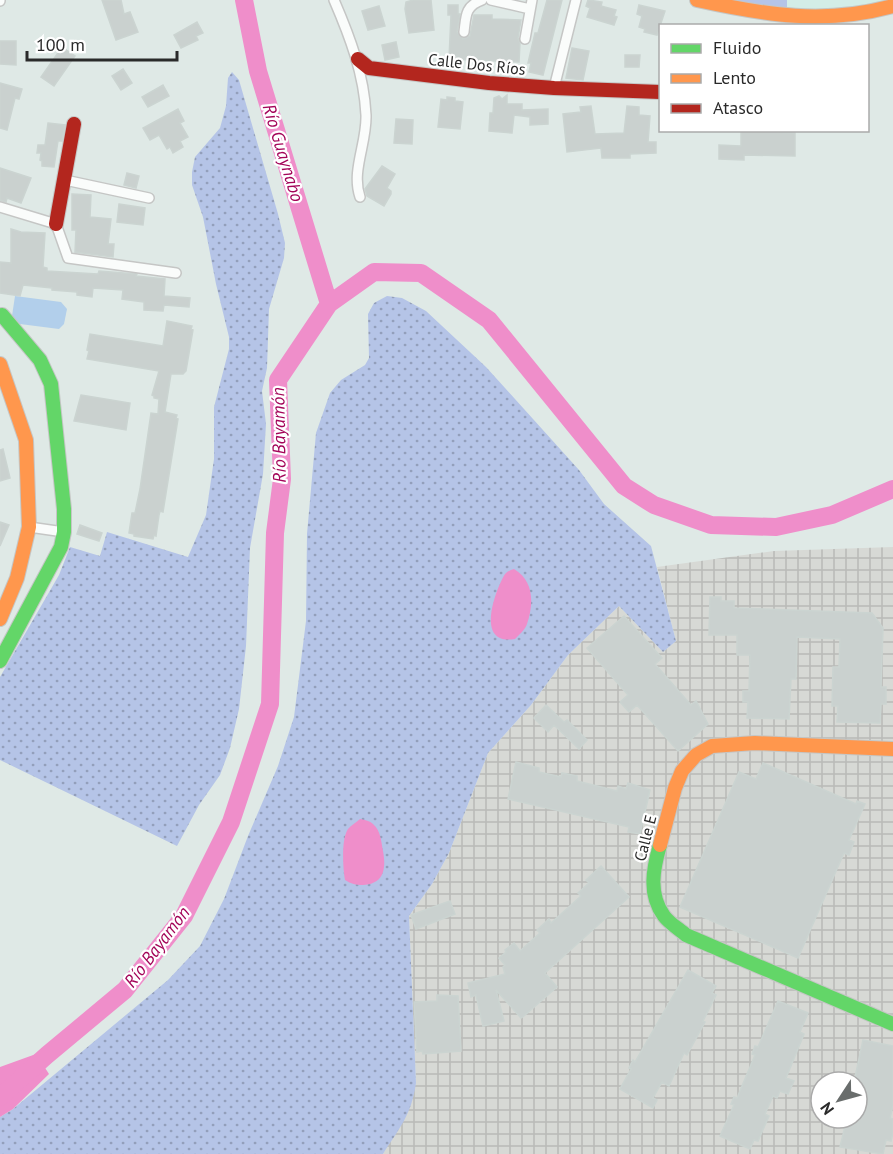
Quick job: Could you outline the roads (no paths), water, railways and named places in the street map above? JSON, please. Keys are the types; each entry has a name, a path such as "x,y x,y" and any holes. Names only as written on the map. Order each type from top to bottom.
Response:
{"street":[{"path":"334,0 358,60 366,117 356,186 360,197"},
{"path":"464,32 466,11 473,3 482,0"},
{"path":"491,0 531,4 525,39"},
{"path":"554,88 576,0"},
{"path":"697,0 775,16 837,16 881,10 893,6"},
{"name":"Calle Dos Ríos","path":"358,60 369,68 489,83 659,92"},
{"path":"74,124 56,224 68,258 176,273"},
{"path":"65,180 149,198"},
{"path":"0,207 56,224"},
{"path":"0,661 61,547 64,532 64,509 51,384 40,360 2,315"},
{"path":"0,364 26,440 28,527 17,578 8,606 0,620"},
{"path":"28,527 64,532"},
{"name":"Calle E","path":"893,749 755,743 712,746 696,756 682,771 675,788 653,871 654,895 664,917 686,935 893,1024"}],"waterway":[{"name":"Río Guaynabo","path":"244,0 258,71 329,304"},
{"name":"Río Bayamón","path":"0,1097 125,990 184,916 231,822 270,704 275,533 282,479 278,380 329,304 374,272 421,273 489,320 624,486 654,505 711,525 776,527 832,515 893,489"}]}
